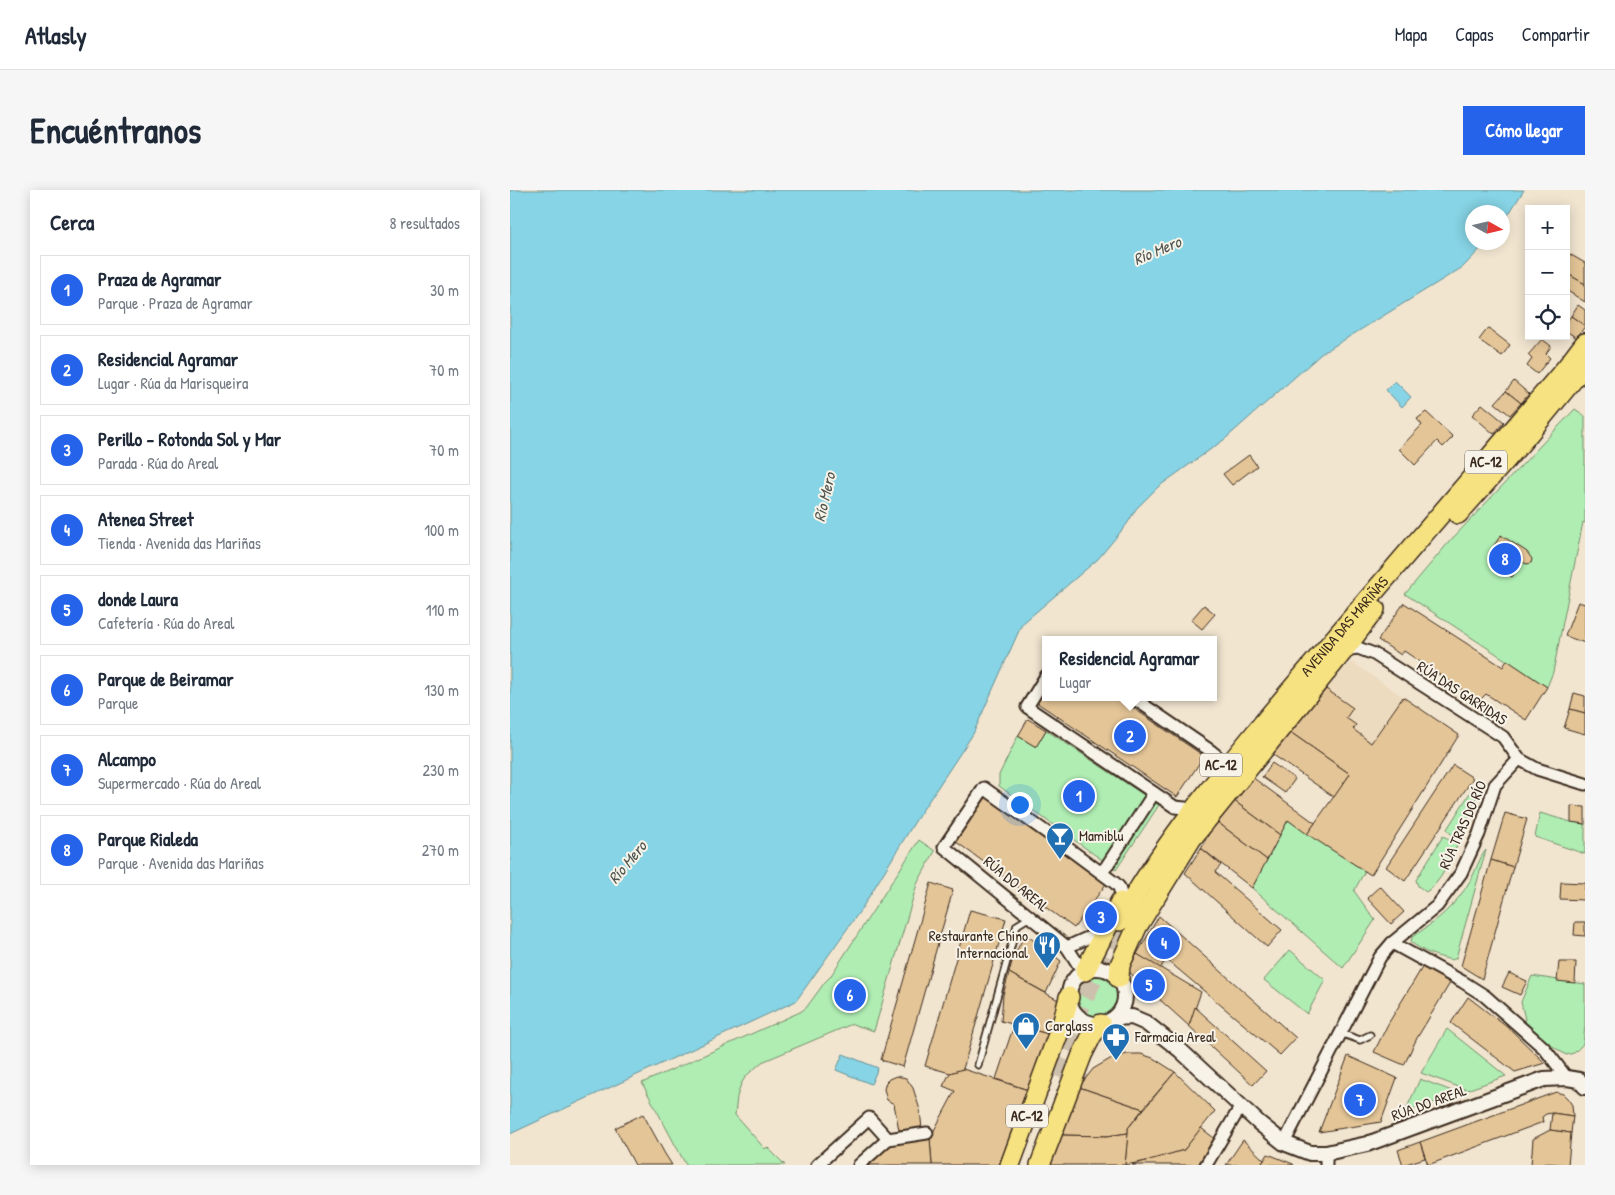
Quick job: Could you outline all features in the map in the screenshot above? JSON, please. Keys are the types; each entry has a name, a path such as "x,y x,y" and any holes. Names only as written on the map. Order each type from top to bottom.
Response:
{"highway":[{"name":"AVENIDA DAS MARIÑAS","path":"1118,925 1138,890 1173,837 1218,779 1317,659 1566,368 1585,343"},
{"name":"AVENIDA DAS MARIÑAS","path":"1118,925 1204,811 1278,720 1521,443 1585,365"},
{"name":"AC-12","path":"1084,971 1118,925 1122,898 1146,860 1185,808 1232,748 1332,633 1385,580"},
{"name":"AC-12","path":"1122,986 1120,965 1137,927 1192,838 1344,650 1380,602"},
{"name":"AC-12","path":"1010,1165 1063,1021 1069,997"},
{"name":"AC-12","path":"1040,1165 1082,1055 1092,1035 1108,1021"},
{"name":"AC-12","path":"1020,1165 1059,1077 1033,1165"}],"street":[{"name":"RÚA DAS GARRIDAS","path":"1344,650 1358,648 1374,654 1503,737 1519,759 1537,770 1585,784"},
{"path":"1042,683 1027,707 1154,793 1175,806 1185,808"},
{"path":"1138,701 1211,751 1217,756 1220,765"},
{"name":"RÚA TRAS DO RÍO","path":"1284,1143 1380,957 1392,943 1438,906 1461,873 1479,834 1495,786 1519,759"},
{"name":"RÚA DO AREAL","path":"1084,971 1067,947 944,847 984,788 1101,872"},
{"path":"1122,898 1119,887 1101,872 1154,793"},
{"path":"1067,947 1118,925"},
{"path":"1392,943 1485,996 1544,1048 1567,1078 1579,1080 1585,1087"},
{"path":"1092,968 1102,968 1111,972 1122,986 1123,1007 1108,1021 1089,1023 1079,1018 1072,1008 1069,997 1073,982 1084,971 1092,968"},
{"name":"RÚA DO AREAL","path":"1122,986 1134,1008 1146,1023 1180,1050 1259,1123 1284,1143 1326,1159 1544,1079 1567,1078"},
{"name":"RÚA DO AREAL","path":"1108,1021 1132,1017 1146,1023"},
{"path":"1206,1165 1241,1106"},
{"path":"817,1165 869,1118 888,1139"},
{"path":"859,1165 888,1139 927,1134"}],"lane":[{"path":"978,1065 1017,925 1030,917"},
{"path":"1340,1033 1360,1040 1370,1035"}],"shaded area":[{"path":"1352,662 1459,735 1371,875 1307,834 1334,797 1290,732 1342,670"}],"green space":[{"path":"1575,409 1585,416 1585,523 1583,522 1553,672 1547,687 1405,594 1449,542"},
{"path":"1046,730 1159,805 1116,870 999,786 999,775 1018,736 1036,747"},
{"path":"1475,785 1480,787 1461,838 1457,837 1447,829"},
{"path":"1540,813 1585,824 1585,854 1535,837"},
{"path":"1288,820 1365,871 1354,891 1375,920 1343,968 1252,888"},
{"path":"1443,836 1457,843 1457,846 1448,865 1436,883 1426,892 1418,886 1416,880"},
{"path":"919,840 935,851 917,884 874,1031 852,1024 762,1062 746,1076 741,1084 735,1115 765,1149 767,1147 785,1165 686,1165 642,1083 806,1008 830,977"},
{"path":"1486,850 1456,958 1452,960 1441,957 1416,946 1411,942 1412,937 1437,919 1458,898 1470,881"},
{"path":"1290,950 1325,980 1307,1014 1264,980"},
{"path":"1093,974 1101,974 1113,980 1119,996 1113,1012 1101,1018 1093,1018 1081,1012 1075,1000 1075,992 1081,980"},
{"path":"1532,976 1585,984 1583,1044 1574,1053 1566,1055 1545,1041 1526,1024 1521,1002"},
{"path":"1447,1029 1506,1076 1467,1090 1421,1073"},
{"path":"1420,1079 1460,1094 1405,1112"}],"water":[{"name":"Río Mero","path":"510,190 1524,190 1510,212 1510,205 1465,205 1465,250 1479,250 1463,267 1321,354 1225,439 1158,487 1136,509 1127,524 1098,559 1022,624 973,734 914,823 862,908 796,1001 510,1134"},
{"path":"1395,381 1411,397 1402,407 1386,390"},
{"path":"843,1054 878,1068 871,1084 836,1070"}],"building":[{"path":"1570,254 1585,263 1585,284 1570,275"},
{"path":"1570,275 1585,284 1585,302 1570,293"},
{"path":"1578,305 1585,310 1585,326 1571,316"},
{"path":"1571,316 1585,326 1577,338 1570,334"},
{"path":"1488,328 1510,345 1502,356 1479,340"},
{"path":"1541,340 1551,346 1546,354 1550,358 1537,374 1527,366 1532,359 1528,355"},
{"path":"1514,381 1529,394 1521,403 1506,391"},
{"path":"1506,391 1521,403 1510,415 1495,403"},
{"path":"1482,404 1504,422 1494,434 1472,415"},
{"path":"1426,412 1453,437 1443,447 1437,441 1415,465 1399,449 1422,425 1417,419"},
{"path":"1249,455 1257,466 1232,485 1223,474"},
{"path":"1501,535 1527,552 1532,559 1531,563 1522,562 1512,577 1492,565 1494,556 1489,553"},
{"path":"1578,602 1585,604 1585,643 1565,636"},
{"path":"1404,603 1503,667 1507,660 1547,687 1526,720 1486,694 1479,701 1404,651 1401,655 1378,640"},
{"path":"1204,605 1215,614 1202,629 1191,620"},
{"path":"1326,689 1353,708 1346,718 1356,725 1353,729 1371,743 1403,697 1459,735 1371,875 1307,834 1350,774 1290,732"},
{"path":"1042,693 1042,701 1123,701 1204,756 1177,797 1036,702"},
{"path":"1574,693 1585,696 1585,713 1570,709"},
{"path":"1570,709 1585,713 1585,734 1564,728"},
{"path":"1028,719 1046,730 1036,747 1018,736"},
{"path":"1290,732 1350,774 1334,797 1272,754"},
{"path":"1272,763 1295,779 1285,793 1262,777"},
{"path":"1453,765 1473,778 1405,881 1386,867"},
{"path":"1252,777 1315,823 1307,834 1288,820 1280,835 1233,800"},
{"path":"986,797 1106,884 1074,928 955,841"},
{"path":"1233,800 1280,835 1267,860 1216,821"},
{"path":"1571,806 1585,807 1585,824 1571,822"},
{"path":"1505,813 1527,819 1513,867 1491,860"},
{"path":"1216,821 1267,860 1252,888 1201,848"},
{"path":"1201,848 1221,865 1215,872 1282,930 1267,947 1185,873"},
{"path":"1491,860 1513,867 1482,979 1461,966"},
{"path":"1561,882 1585,883 1584,900 1560,899"},
{"path":"931,883 953,890 903,1067 881,1060"},
{"path":"1380,886 1404,912 1391,924 1367,898"},
{"path":"970,910 1006,919 963,1069 950,1073 925,1066"},
{"path":"1159,916 1296,1038 1280,1055 1166,959 1160,969 1137,954"},
{"path":"1575,922 1585,922 1585,936 1574,935"},
{"path":"1025,934 1061,961 1046,993 1009,973 1013,958"},
{"path":"1137,954 1201,992 1189,1026 1128,971"},
{"path":"1559,962 1576,962 1575,983 1557,981"},
{"path":"1423,966 1450,983 1417,1038 1404,1065 1374,1052 1388,1024"},
{"path":"1009,973 1060,1001 1048,1034 1001,1021 1003,995"},
{"path":"1509,973 1527,981 1520,995 1502,987"},
{"path":"1468,997 1512,1031 1545,1063 1515,1072 1451,1023"},
{"path":"1195,1007 1266,1071 1253,1085 1189,1026"},
{"path":"1014,1025 1048,1034 1028,1090 996,1079"},
{"path":"1127,1054 1141,1054 1153,1058 1175,1072 1143,1109 1079,1087 1093,1069 1110,1059"},
{"path":"1348,1056 1397,1078 1381,1122 1319,1132"},
{"path":"963,1069 1028,1090 1011,1138 998,1165 932,1165 930,1138 955,1091 943,1086 950,1073"},
{"path":"1175,1072 1215,1111 1184,1150 1153,1160 1125,1165 1128,1128"},
{"path":"896,1076 906,1078 913,1088 920,1110 922,1129 899,1130 894,1104 887,1100 884,1089 886,1082"},
{"path":"1079,1087 1143,1109 1128,1128 1128,1133 1107,1136 1061,1135"},
{"path":"1556,1092 1563,1094 1568,1099 1572,1105 1573,1116 1546,1114 1542,1117 1543,1122 1428,1165 1420,1142"},
{"path":"1552,1113 1573,1116 1571,1133 1550,1130"},
{"path":"643,1114 672,1165 635,1165 615,1128"},
{"path":"1201,1128 1214,1138 1198,1165 1132,1165 1184,1150"},
{"path":"1550,1130 1571,1133 1568,1165 1546,1163 1531,1165 1533,1139"},
{"path":"1128,1133 1125,1165 1050,1165 1061,1135 1107,1136"},
{"path":"930,1138 932,1165 868,1165 897,1139"},
{"path":"1243,1140 1264,1160 1261,1165 1226,1165"},
{"path":"1420,1142 1425,1158 1403,1165 1398,1150"},
{"path":"1268,1154 1293,1164 1294,1165 1261,1165"}],"tunnel":[{"path":"1053,1075 1082,1003 1120,921"}],"place":[{"name":"Parque Rialeda","path":"1505,559"},
{"name":"Residencial Agramar","path":"1130,736"},
{"name":"Praza de Agramar","path":"1079,796"},
{"name":"Mamiblu","path":"1060,860"},
{"name":"Perillo - Rotonda Sol y Mar","path":"1101,917"},
{"name":"Atenea Street","path":"1164,943"},
{"name":"Restaurante Chino Internacional","path":"1047,969"},
{"name":"donde Laura","path":"1149,985"},
{"name":"Parque de Beiramar","path":"850,995"},
{"name":"Carglass","path":"1026,1050"},
{"name":"Farmacia Areal","path":"1116,1061"},
{"name":"Alcampo","path":"1360,1100"}]}
